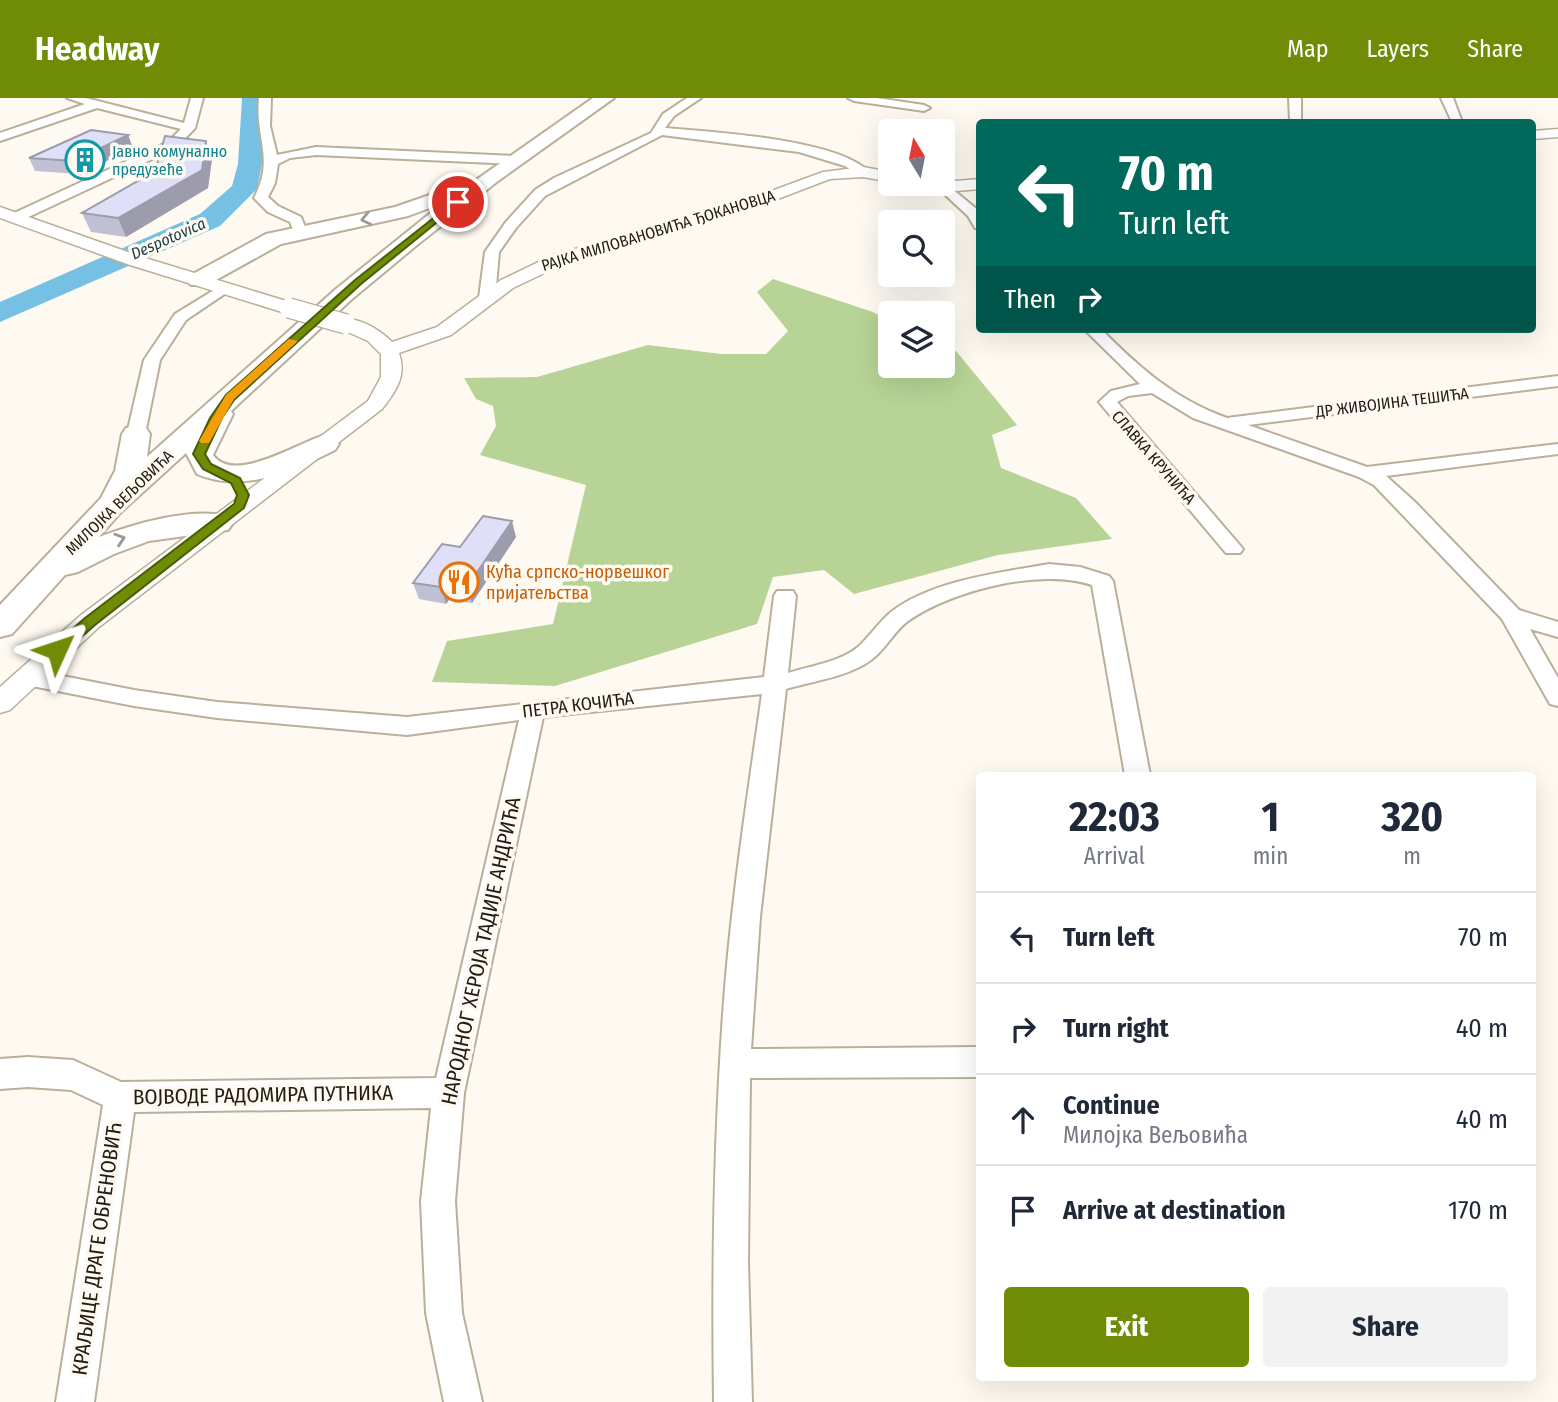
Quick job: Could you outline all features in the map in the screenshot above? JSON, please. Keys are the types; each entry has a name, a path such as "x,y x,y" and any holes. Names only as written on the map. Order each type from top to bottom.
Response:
{"main road":[{"name":"МИЛОЈКА ВЕЉОВИЋА","path":"0,626 109,507 378,265 491,177 605,98"},
{"path":"212,284 295,239 300,232 401,212 491,177"},
{"path":"38,582 88,552 122,538 228,514 243,495 236,481 207,466 199,454 216,418 230,397"},
{"path":"109,507 124,486 130,471 136,434"},
{"path":"225,473 246,473 272,468 293,461 325,444"}],"street":[{"path":"73,98 189,128"},
{"path":"0,225 8,215 172,145 189,128 197,98"},
{"path":"265,98 263,126 274,161 273,174 261,198 273,209 296,220 300,232"},
{"path":"487,298 492,252 533,199 559,181 655,136 667,116 695,98"},
{"path":"854,98 924,108"},
{"path":"1295,98 1296,119"},
{"path":"1447,98 1456,119"},
{"path":"0,137 97,104"},
{"name":"РАЈКА МИЛОВАНОВИЋА ЂОКАНОВЦА","path":"660,131 796,149 846,161 857,165 863,172"},
{"path":"1536,135 1558,133"},
{"path":"274,161 287,155 316,150 516,160"},
{"name":"РАЈКА МИЛОВАНОВИЋА ЂОКАНОВЦА","path":"389,349 444,331 487,298 528,272 557,260 761,200 828,174 863,172 878,175"},
{"path":"956,186 976,184"},
{"path":"955,196 976,218"},
{"path":"0,703 90,621 228,514 325,444 382,396 394,372 389,349 371,333 136,261 8,215"},
{"path":"136,434 149,366 180,317 212,284"},
{"path":"180,317 189,290 212,284"},
{"path":"1097,333 1151,388 1182,407 1374,477 1415,513 1511,615 1558,698"},
{"name":"ДР ЖИВОЈИНА ТЕШИЋА","path":"1226,423 1558,381"},
{"name":"СЛАВКА КРУНИЋА","path":"1151,388 1121,391 1113,395 1108,402 1233,549"},
{"path":"1374,477 1558,449"},
{"path":"1374,477 1558,460"},
{"name":"ПЕТРА КОЧИЋА","path":"27,677 134,698 217,710 407,726 776,684 845,664 864,654 899,617 926,602 977,583 1049,571 1080,574 1102,581 1137,772"},
{"path":"733,1402 729,1269 735,1064 753,849 776,684 785,596"},
{"path":"1511,615 1558,630"},
{"name":"НАРОДНОГ ХЕРОЈА ТАДИЈЕ АНДРИЋА","path":"463,1402 444,1313 438,1200 448,1093 533,710"},
{"path":"735,1064 976,1062"},
{"name":"ВОЈВОДЕ РАДОМИРА ПУТНИКА","path":"0,1074 73,1074 120,1097 448,1093"},
{"name":"КРАЉИЦЕ ДРАГЕ ОБРЕНОВИЋ","path":"75,1402 120,1097"}],"green space":[{"path":"773,279 878,314 878,378 955,378 956,351 1017,425 992,435 1001,468 1076,498 1112,539 998,555 854,594 824,570 773,577 757,624 555,686 432,682 447,641 553,624 586,485 480,455 496,426 493,406 476,399 464,378 537,377 648,345 721,354 766,354 788,331 757,292"}],"building":[{"path":"91,130 128,135 74,161 29,158"},
{"path":"165,136 206,141 202,170 118,218 82,213 155,171"},
{"path":"483,516 512,521 467,587 444,583 441,587 413,583 442,544 460,547"}],"waterway":[{"name":"Despotovica","path":"0,313 210,220 244,189 250,164 253,98"}],"slow traffic":[{"path":"205,441 230,397 293,341"}],"place":[{"name":"Јавно комунално предузеће","path":"85,160"},
{"name":"Кућа српско-норвешког пријатељства","path":"459,582"}],"route":[{"path":"57,650 90,621 239,506 243,495 236,481 207,466 201,461 199,454 216,418 230,397 358,282 458,202"}]}
